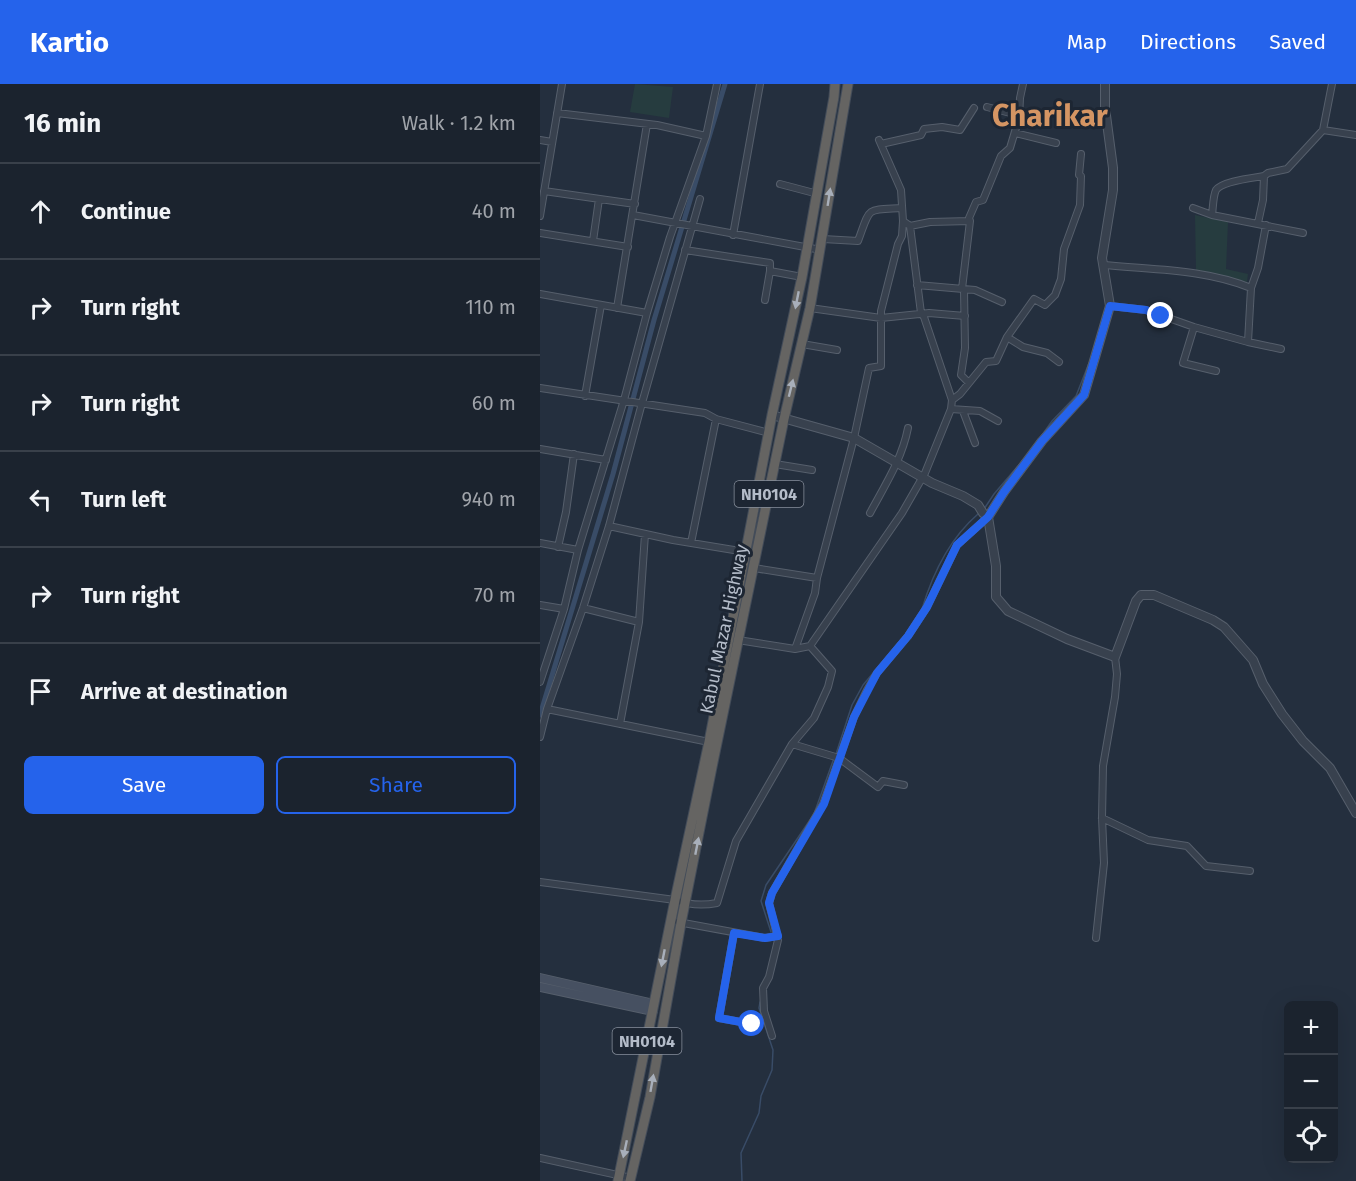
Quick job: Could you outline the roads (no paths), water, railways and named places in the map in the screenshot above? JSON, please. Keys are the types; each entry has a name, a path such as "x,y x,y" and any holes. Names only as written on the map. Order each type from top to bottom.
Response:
{"highway":[{"name":"Kabul Mazar Highway","path":"619,1178 709,742 772,415 808,248 835,84"},
{"name":"Kabul Mazar Highway","path":"630,1179 650,1097 681,923 738,640 784,419 810,308 848,84"}],"main road":[{"path":"540,978 654,1008"},
{"path":"540,987 654,1008"}],"street":[{"path":"540,216 562,84"},
{"path":"540,737 547,709 609,526 631,447 633,401 647,313 684,224 717,84"},
{"path":"734,235 760,84"},
{"path":"969,383 961,375 965,348 963,290 969,218 976,202 983,200 1001,156 1010,148 1019,118 1023,84"},
{"path":"772,1036 764,1011 763,988 769,977 778,936 769,903 772,893 824,804 836,757 860,702 877,673 908,636 927,607 957,545 1004,492 1042,441 1084,395 1110,306 1102,258 1113,190 1113,168 1105,108 1105,84"},
{"path":"1212,215 1215,192 1220,187 1287,169 1323,130 1332,84"},
{"path":"987,107 1018,115 1019,118"},
{"path":"795,649 815,593 869,368 881,366 880,318 887,284 902,236 903,221 902,190 880,142 921,135 924,129 942,127 960,130 975,108"},
{"path":"557,113 647,124 706,136"},
{"path":"617,308 647,124"},
{"path":"1323,130 1356,135"},
{"path":"1015,133 1056,143"},
{"path":"540,140 552,142"},
{"path":"952,400 986,362 996,361 1007,337 1034,299 1045,305 1055,295 1061,279 1064,249 1080,205 1082,176 1079,175 1082,154"},
{"path":"1248,342 1251,288 1258,268 1264,177"},
{"path":"780,184 818,194"},
{"path":"544,190 635,204"},
{"path":"593,242 599,199"},
{"path":"540,682 543,663 564,609 578,550 606,460 633,401 685,250 684,224 700,199"},
{"path":"823,239 858,241 869,213 873,209 902,208"},
{"path":"1193,208 1212,215 1304,233"},
{"path":"633,215 821,250"},
{"path":"903,221 910,226 930,222 970,221"},
{"path":"738,640 795,649 810,646 902,513 922,477 951,409 952,400 924,316 921,313 910,226"},
{"path":"540,233 628,247"},
{"path":"685,250 767,262 771,266 765,300"},
{"path":"1104,265 1189,272 1251,288"},
{"path":"770,272 802,277"},
{"path":"917,285 975,290 1002,302"},
{"path":"540,294 647,313"},
{"path":"585,396 601,305"},
{"path":"1110,306 1146,310 1194,327 1281,349"},
{"path":"810,308 880,318 921,313 965,315"},
{"path":"1194,327 1183,363 1216,371"},
{"path":"1007,337 1023,347 1047,353 1059,362"},
{"path":"802,344 837,350"},
{"path":"540,388 705,413 716,419 769,433"},
{"path":"951,409 980,411 998,421"},
{"path":"963,411 975,443"},
{"path":"772,415 854,438 922,477 978,505 985,515 996,566 996,597 1001,604 1008,611 1047,630 1115,657"},
{"path":"691,543 716,419"},
{"path":"870,513 897,463 904,447 908,428"},
{"path":"540,449 606,460"},
{"path":"558,547 566,512 574,454"},
{"path":"775,464 812,470"},
{"path":"609,526 746,552"},
{"path":"620,724 639,622 645,534"},
{"path":"540,543 578,550"},
{"path":"754,568 817,578"},
{"path":"1096,938 1104,863 1103,766 1117,674 1115,657 1136,601 1141,595 1154,595 1224,627 1253,660 1263,684 1282,714 1303,741 1330,768 1356,813"},
{"path":"540,605 564,609"},
{"path":"583,608 639,622"},
{"path":"540,882 675,900 685,904 704,906 717,903 736,841 792,744 814,718 832,671 810,646"},
{"path":"547,709 709,742"},
{"path":"792,744 836,757 878,787 883,781 904,785"},
{"path":"1102,818 1148,840 1187,846 1206,866 1250,871"},
{"path":"671,920 765,938 778,936"},
{"path":"734,933 719,1018 752,1024"},
{"path":"540,1158 630,1179"}],"waterway":[{"path":"540,715 613,474 654,320 725,84"},
{"path":"1040,438 1052,421 1076,396 1089,363"},
{"path":"984,509 1024,459"},
{"path":"922,609 931,582 950,545 978,514"},
{"path":"836,754 852,705 863,685 899,642"},
{"path":"771,932 761,901 766,885 814,814 834,758"},
{"path":"742,1181 741,1153 759,1113 761,1096 772,1070 773,1050 759,1008 760,1002"}],"district":[{"name":"Charikar","path":"1050,116"}]}
